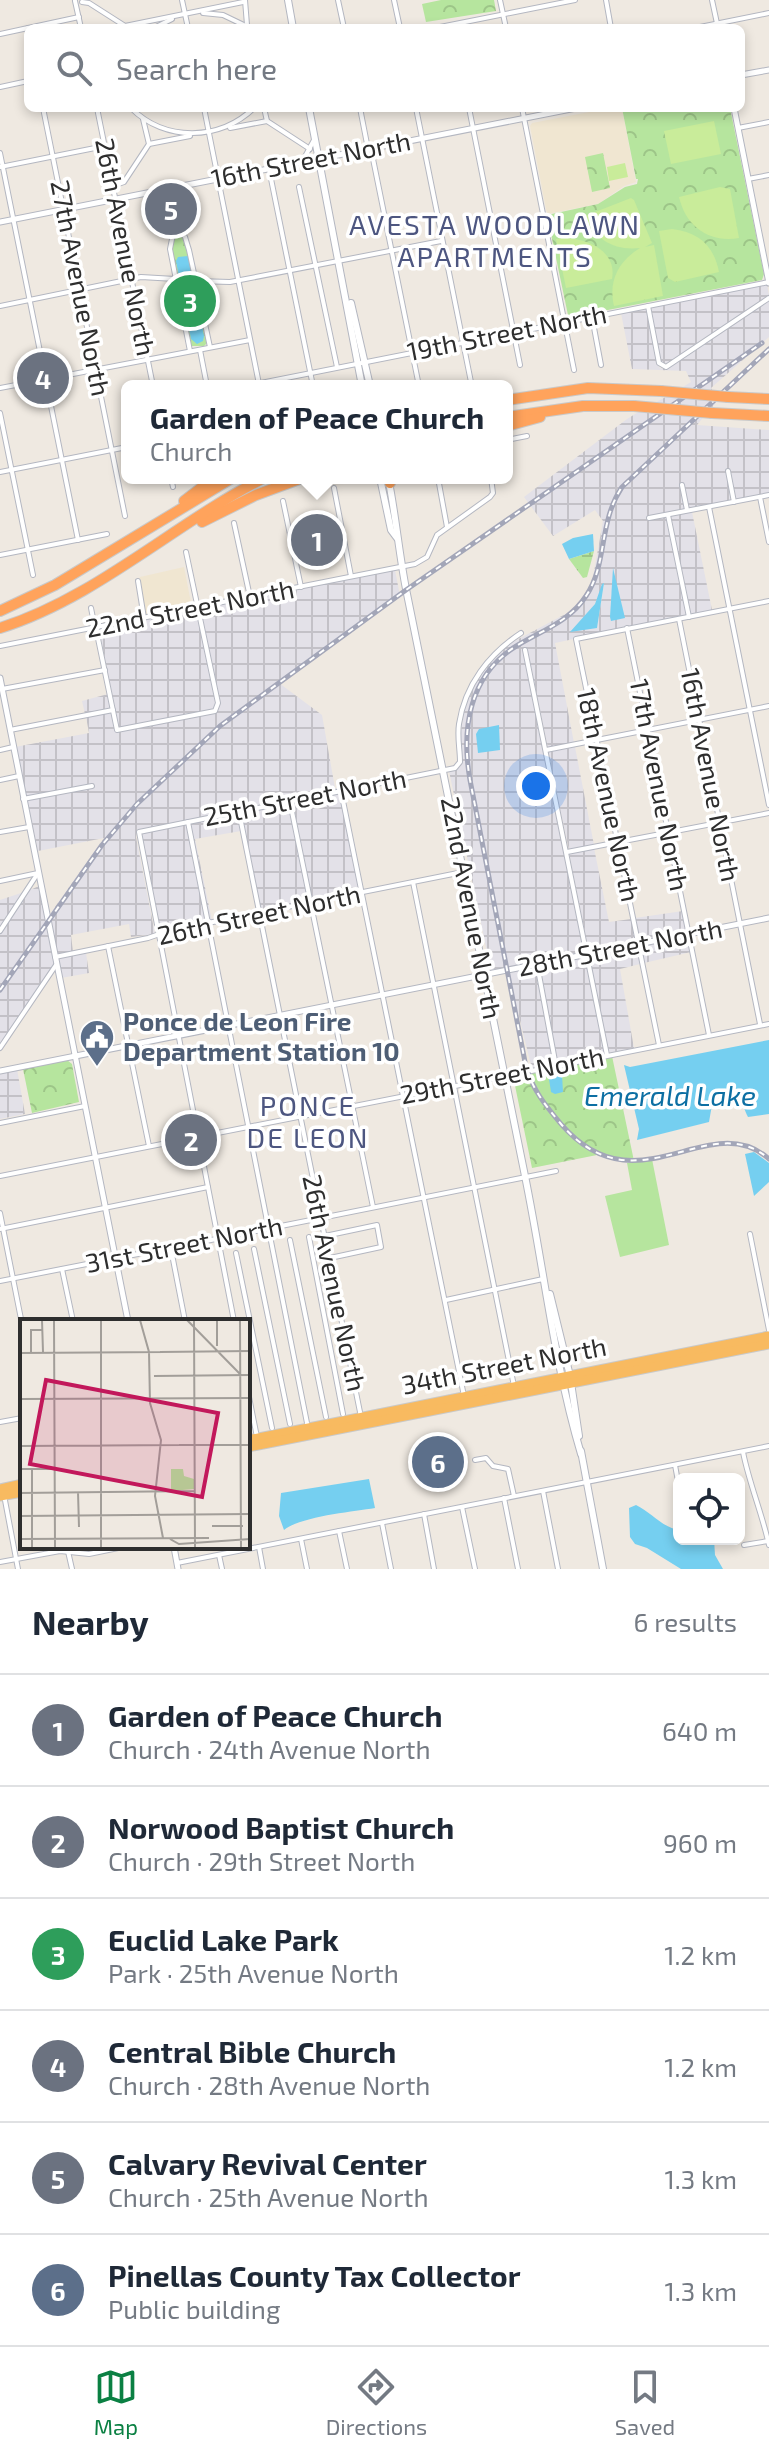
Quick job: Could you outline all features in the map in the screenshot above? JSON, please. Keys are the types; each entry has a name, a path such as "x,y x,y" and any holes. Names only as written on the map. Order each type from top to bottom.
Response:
{"highway":[{"path":"513,392 600,388 769,399"},
{"path":"513,399 559,391"},
{"path":"513,425 561,413 617,405"},
{"path":"513,416 567,407 617,405 769,416"},
{"path":"156,524 206,484"},
{"path":"1,610 55,585 222,484"},
{"path":"4,626 53,606 254,484"},
{"path":"167,537 286,484"},
{"name":"34th Street North","path":"253,1443 645,1365 769,1336"},
{"name":"34th Street North","path":"645,1365 769,1344"}],"main road":[{"path":"288,0 292,24"},
{"path":"310,112 361,363 362,380"},
{"path":"361,363 368,380"},
{"name":"22nd Avenue North","path":"388,484 398,528 402,567 603,1569"}],"street":[{"path":"182,0 187,24"},
{"path":"338,0 343,24"},
{"path":"394,0 399,24"},
{"path":"500,0 505,24"},
{"path":"526,0 527,9"},
{"path":"460,24 575,0"},
{"path":"606,0 610,24"},
{"path":"712,0 718,24"},
{"path":"80,24 78,15 82,1 120,24"},
{"path":"139,24 244,1 248,24"},
{"path":"163,24 185,14 214,13 242,24"},
{"path":"726,24 769,13"},
{"path":"43,24 78,15"},
{"path":"0,34 24,29"},
{"path":"745,74 769,70"},
{"path":"0,87 24,82"},
{"name":"27th Avenue North","path":"44,112 125,516"},
{"name":"26th Avenue North","path":"98,112 152,380"},
{"path":"135,112 143,119 176,133 208,132 231,125 249,112"},
{"path":"205,112 258,380"},
{"path":"265,112 267,121"},
{"path":"361,112 418,380"},
{"path":"417,112 471,380"},
{"path":"470,112 520,365"},
{"path":"523,112 574,370"},
{"name":"16th Street North","path":"0,222 555,112"},
{"path":"735,112 769,282"},
{"path":"143,119 149,144"},
{"path":"113,186 124,182 149,144 208,132 267,121 310,149"},
{"path":"738,128 769,122"},
{"path":"302,162 315,138"},
{"path":"1,167 105,146"},
{"path":"0,153 78,540"},
{"path":"269,169 312,380"},
{"path":"748,179 769,175"},
{"path":"299,187 337,367"},
{"path":"167,189 175,224 187,243 210,348"},
{"path":"175,224 170,249 191,351"},
{"path":"196,281 238,280 442,240"},
{"path":"0,306 146,276 175,279"},
{"name":"19th Street North","path":"280,380 769,282"},
{"path":"648,306 661,366 669,366 769,298"},
{"path":"592,317 601,365"},
{"path":"0,388 250,340"},
{"path":"200,350 206,380"},
{"path":"0,413 33,575"},
{"path":"513,439 527,436"},
{"path":"0,472 121,448"},
{"path":"728,471 734,502"},
{"path":"439,484 447,527"},
{"name":"22nd Street North","path":"0,646 415,564 427,557 437,535 493,493 492,484"},
{"path":"682,485 688,511"},
{"path":"334,488 351,577"},
{"path":"649,518 769,495"},
{"path":"760,497 769,542"},
{"path":"283,501 301,587"},
{"path":"709,507 769,805"},
{"path":"668,515 689,617"},
{"path":"234,523 250,597"},
{"path":"0,555 107,534"},
{"path":"91,608 117,730 215,711 218,703 186,552"},
{"path":"138,581 144,618"},
{"path":"627,628 769,601"},
{"name":"16th Avenue North","path":"679,619 760,1025"},
{"name":"18th Avenue North","path":"627,628 576,639 659,1045"},
{"name":"17th Avenue North","path":"627,628 709,1035"},
{"name":"25th Street North","path":"158,935 139,832 455,768 460,762 459,722 475,680 496,650 521,633"},
{"path":"525,650 607,1055"},
{"path":"2,689 105,670"},
{"path":"0,678 128,1319"},
{"path":"546,750 769,706"},
{"path":"10,730 113,710"},
{"path":"0,750 13,747"},
{"path":"0,780 19,776"},
{"path":"23,799 92,786"},
{"path":"341,791 463,1401"},
{"path":"290,802 373,1207"},
{"name":"26th Avenue North","path":"239,812 362,1421"},
{"path":"567,852 769,813"},
{"path":"188,822 309,1431"},
{"path":"0,832 29,827"},
{"name":"26th Street North","path":"55,957 463,872"},
{"path":"0,881 38,873"},
{"path":"0,931 38,873"},
{"path":"413,882 515,1391"},
{"name":"28th Street North","path":"0,1071 769,918"},
{"path":"158,935 234,1319"},
{"path":"108,946 149,1146"},
{"path":"537,964 556,1066"},
{"path":"0,1048 56,965"},
{"name":"29th Street North","path":"0,1176 769,1024"},
{"path":"0,1123 85,1106"},
{"name":"31st Street North","path":"0,1281 170,1244 196,1243 556,1171"},
{"path":"1,1228 208,1187"},
{"path":"0,1213 21,1319"},
{"path":"325,1236 377,1225 381,1247 329,1258"},
{"path":"750,1234 769,1330"},
{"path":"309,1237 343,1414"},
{"path":"290,1240 326,1417"},
{"path":"170,1244 185,1319"},
{"path":"254,1249 290,1424"},
{"path":"236,1253 250,1319"},
{"path":"62,1269 73,1319"},
{"path":"445,1300 545,1279"},
{"path":"250,1321 272,1428"},
{"path":"250,1412 253,1443"},
{"path":"0,1422 20,1418"},
{"path":"250,1549 769,1446"},
{"path":"743,1452 769,1543 745,1545"},
{"path":"475,1460 486,1458 493,1466 508,1469 514,1496"},
{"path":"675,1465 676,1473"},
{"path":"1,1490 18,1569"},
{"path":"543,1491 558,1569"},
{"path":"504,1498 518,1569"},
{"path":"462,1507 475,1569"},
{"path":"424,1514 434,1569"},
{"path":"382,1523 391,1569"},
{"path":"339,1531 347,1569"},
{"path":"301,1539 307,1569"},
{"path":"259,1547 263,1569"},
{"path":"0,1562 68,1550 89,1554 113,1549"},
{"path":"178,1566 249,1549"},
{"path":"68,1550 72,1569"},
{"path":"219,1555 222,1569"}],"shaded area":[{"path":"589,112 623,112 636,182 624,186 598,204 547,214 530,126 532,123"},
{"path":"767,284 769,295 668,364 661,363 650,307"},
{"path":"769,300 769,337 711,388 725,392 678,390 691,382 686,371 632,369 621,313 646,308 657,364 666,369"},
{"path":"673,393 720,398 709,411 651,405"},
{"path":"645,408 706,414 697,425 769,430 769,493 736,499 729,469 726,470 732,500 689,509 683,483 680,484 685,509 647,517 648,520 667,517 686,615 555,643 574,743 548,748 527,648 523,649 585,953 491,971 449,771 460,767 462,762 460,738 465,707 477,680 497,654 511,643 571,611 592,583 603,521 595,510 553,536 524,497","holes":["604,583 597,628 576,626 595,604"]},
{"path":"692,512 712,610 690,614 671,516"},
{"path":"184,567 192,608 145,618 138,581 140,577"},
{"path":"395,570 400,596 279,683 322,715 335,788 343,789 137,830 155,934 131,937 129,924 71,935 73,952 56,955 42,885 50,914 104,838 38,851 27,800 94,788 94,785 26,797 15,747 89,733 86,717 112,712 116,732 216,712 220,701 200,609"},
{"path":"196,609 216,703 214,709 119,728 99,629"},
{"path":"108,694 111,709 85,714 82,701"},
{"path":"575,747 594,845 569,850 548,752"},
{"path":"340,793 359,891 312,900 293,803"},
{"path":"289,804 308,901 261,909 241,813"},
{"path":"237,814 241,831 195,839 210,921 190,823"},
{"path":"186,824 206,922 159,933 141,834"},
{"path":"594,848 609,922 631,919 636,943 589,952 569,853"},
{"path":"39,886 54,965 0,1045 0,934 30,890"},
{"path":"24,892 18,901 0,927 0,900"},
{"path":"683,911 687,932 640,942 635,918"},
{"path":"688,936 691,952 644,963 640,945"},
{"path":"636,946 640,964 620,969 634,1048 609,1053 589,956"},
{"path":"86,953 89,973 61,978 57,958"},
{"path":"585,956 605,1054 558,1063 539,965"},
{"path":"535,966 554,1064 532,1069 508,972"},
{"path":"17,1069 25,1114 0,1119 0,1072"}],"green space":[{"path":"441,0 494,0 496,11 426,22 422,4"},
{"path":"623,112 731,112 764,274 762,280 572,317 568,315 547,215 598,204 625,187 637,184"},
{"path":"714,121 721,154 671,164 664,131"},
{"path":"603,153 610,188 592,192 585,157"},
{"path":"625,163 628,177 609,181 607,167"},
{"path":"720,187 730,189 739,238 718,238 700,231 682,208 679,197"},
{"path":"631,198 652,243 645,247 654,245 663,296 614,306 613,288 617,272 626,259 640,248 622,248 607,242 594,232 585,216"},
{"path":"672,229 690,233 704,242 719,272 675,282 668,278 659,231"},
{"path":"176,230 183,238 193,266 207,343 204,346 191,346 174,269 172,253"},
{"path":"565,238 599,248 610,261 612,279 566,288 556,239"},
{"path":"594,551 587,577 583,578 569,559"},
{"path":"612,1056 634,1161 597,1155 532,1168 513,1076"},
{"path":"67,1060 72,1064 79,1102 32,1113 23,1069"},
{"path":"652,1159 669,1245 620,1257 605,1196 632,1190 627,1163"}],"water":[{"path":"188,256 204,336 203,341 197,344 191,339 176,261 178,257"},
{"path":"593,534 594,551 569,559 562,544"},
{"path":"613,568 625,618 611,621 610,617"},
{"path":"604,583 597,628 570,632 595,604"},
{"path":"499,725 500,750 478,753 476,734 479,729"},
{"name":"Emerald Lake","path":"769,1040 769,1114 748,1117 738,1096 725,1090 713,1099 709,1122 637,1140 639,1129 624,1065 630,1067"},
{"path":"562,1075 563,1092 555,1094 551,1092 549,1079"},
{"path":"754,1152 769,1163 769,1182 754,1196 745,1154"},
{"path":"369,1479 375,1508 315,1518 284,1530 279,1516 281,1493"},
{"path":"636,1505 673,1528 673,1545 714,1545 715,1555 723,1569 681,1569 635,1544 630,1537 629,1508"}],"railway":[{"path":"0,990 102,845 137,804 220,726 406,590 762,343"},
{"path":"769,349 622,487 609,515 598,570 586,596 564,619 518,645 489,671 472,704 467,741 470,780 526,1067 545,1104 561,1124 589,1149 617,1159 644,1160 722,1144 746,1146 769,1159"}],"place":[{"name":"Calvary Revival Center","path":"171,209"},
{"name":"Euclid Lake Park","path":"190,301"},
{"name":"Central Bible Church","path":"43,378"},
{"name":"Garden of Peace Church","path":"317,540"},
{"name":"Ponce de Leon Fire Department Station 10","path":"97,1068"},
{"name":"Norwood Baptist Church","path":"191,1140"},
{"name":"Pinellas County Tax Collector","path":"438,1462"}],"district":[{"name":"AVESTA WOODLAWN APARTMENTS","path":"495,241"},
{"name":"PONCE DE LEON","path":"308,1122"}]}
